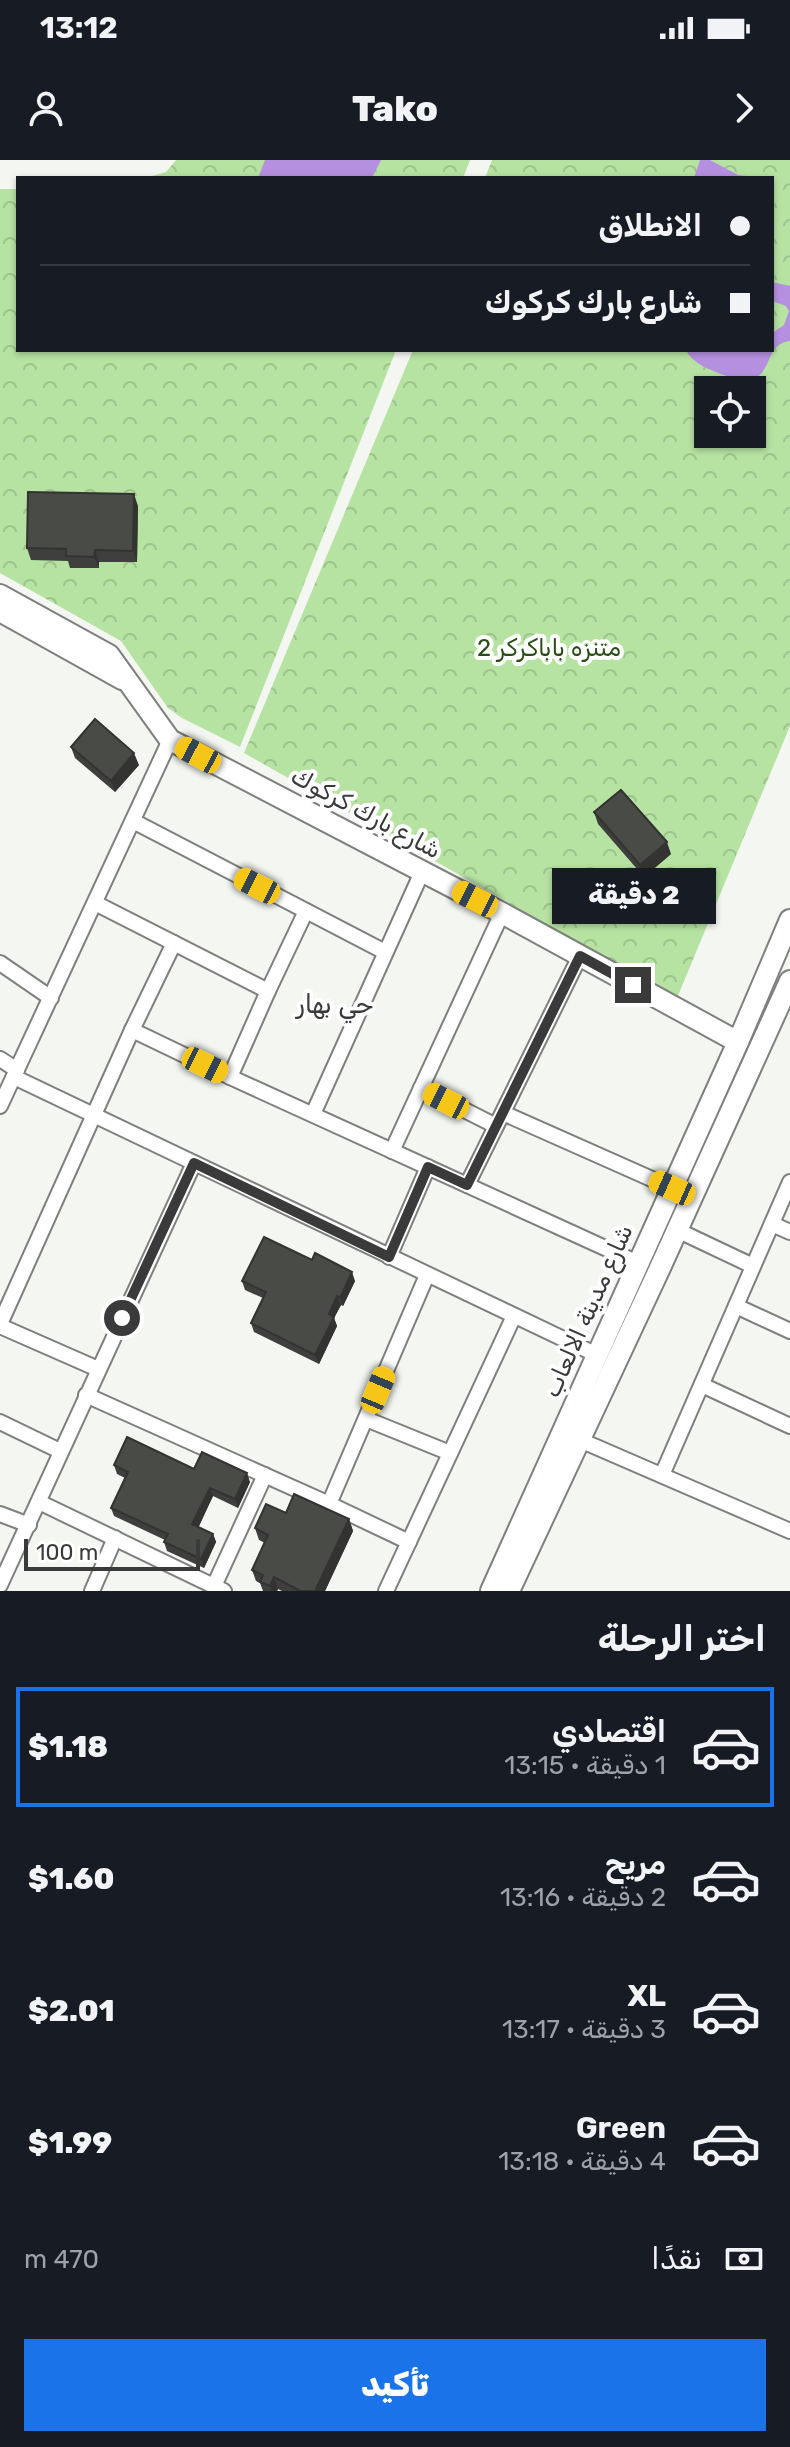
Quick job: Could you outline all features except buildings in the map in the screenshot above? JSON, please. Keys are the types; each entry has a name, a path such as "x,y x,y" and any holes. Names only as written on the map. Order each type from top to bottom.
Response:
{"main road":[{"name":"شارع بارك كركوك","path":"0,595 109,655 170,740 502,913 738,1042"},
{"path":"0,611 129,683"},
{"name":"شارع مدينة الالعاب","path":"503,1589 597,1355 790,920"},
{"name":"شارع مدينة الالعاب","path":"503,1589 580,1440 790,981"},
{"path":"702,1122 723,1131"}],"street":[{"path":"0,1106 170,740"},
{"path":"133,821 385,952"},
{"path":"313,1114 422,872"},
{"path":"95,903 268,991"},
{"path":"230,1077 306,911"},
{"path":"392,1151 502,913"},
{"path":"98,1369 0,1325 174,943"},
{"path":"467,1185 580,956"},
{"path":"0,963 51,998"},
{"path":"132,1030 638,1263"},
{"path":"0,1059 15,1073 94,1116 597,1355"},
{"path":"421,1088 672,1188"},
{"path":"0,1585 194,1163"},
{"path":"389,1257 428,1167"},
{"path":"662,1475 790,1182"},
{"path":"772,1224 790,1232"},
{"path":"677,1230 753,1266"},
{"path":"329,1504 427,1275"},
{"path":"736,1306 790,1331"},
{"path":"386,1591 514,1316"},
{"path":"702,1385 790,1426"},
{"path":"86,1395 409,1542"},
{"path":"366,1419 450,1453"},
{"path":"0,1422 60,1451"},
{"path":"580,1440 790,1531"},
{"path":"39,1502 115,1538 195,1585 219,1589 265,1475"},
{"path":"0,1514 29,1525"},
{"path":"92,1591 115,1538"}],"green space":[{"path":"176,160 470,160 464,176 152,176 166,172"},
{"name":"متنزه باباكركر 2","path":"492,160 790,160 790,726 677,998 244,753 412,352 774,352 774,176 486,176"},
{"path":"0,189 16,189 16,352 395,352 240,747 168,708 121,641 0,573"}],"shaded area":[{"path":"265,160 381,160 373,176 259,176"},
{"path":"700,160 710,160 738,175 747,176 695,176"},
{"path":"774,282 790,286 790,341 774,350 774,332 784,325 789,311 786,306 774,302"},
{"path":"687,352 773,352 757,376 729,376 699,364"}],"district":[{"name":"حي بهار","path":"335,1004"}],"route":[{"path":"122,1318 194,1163 389,1257 428,1167 467,1185 580,956 633,985"}]}
